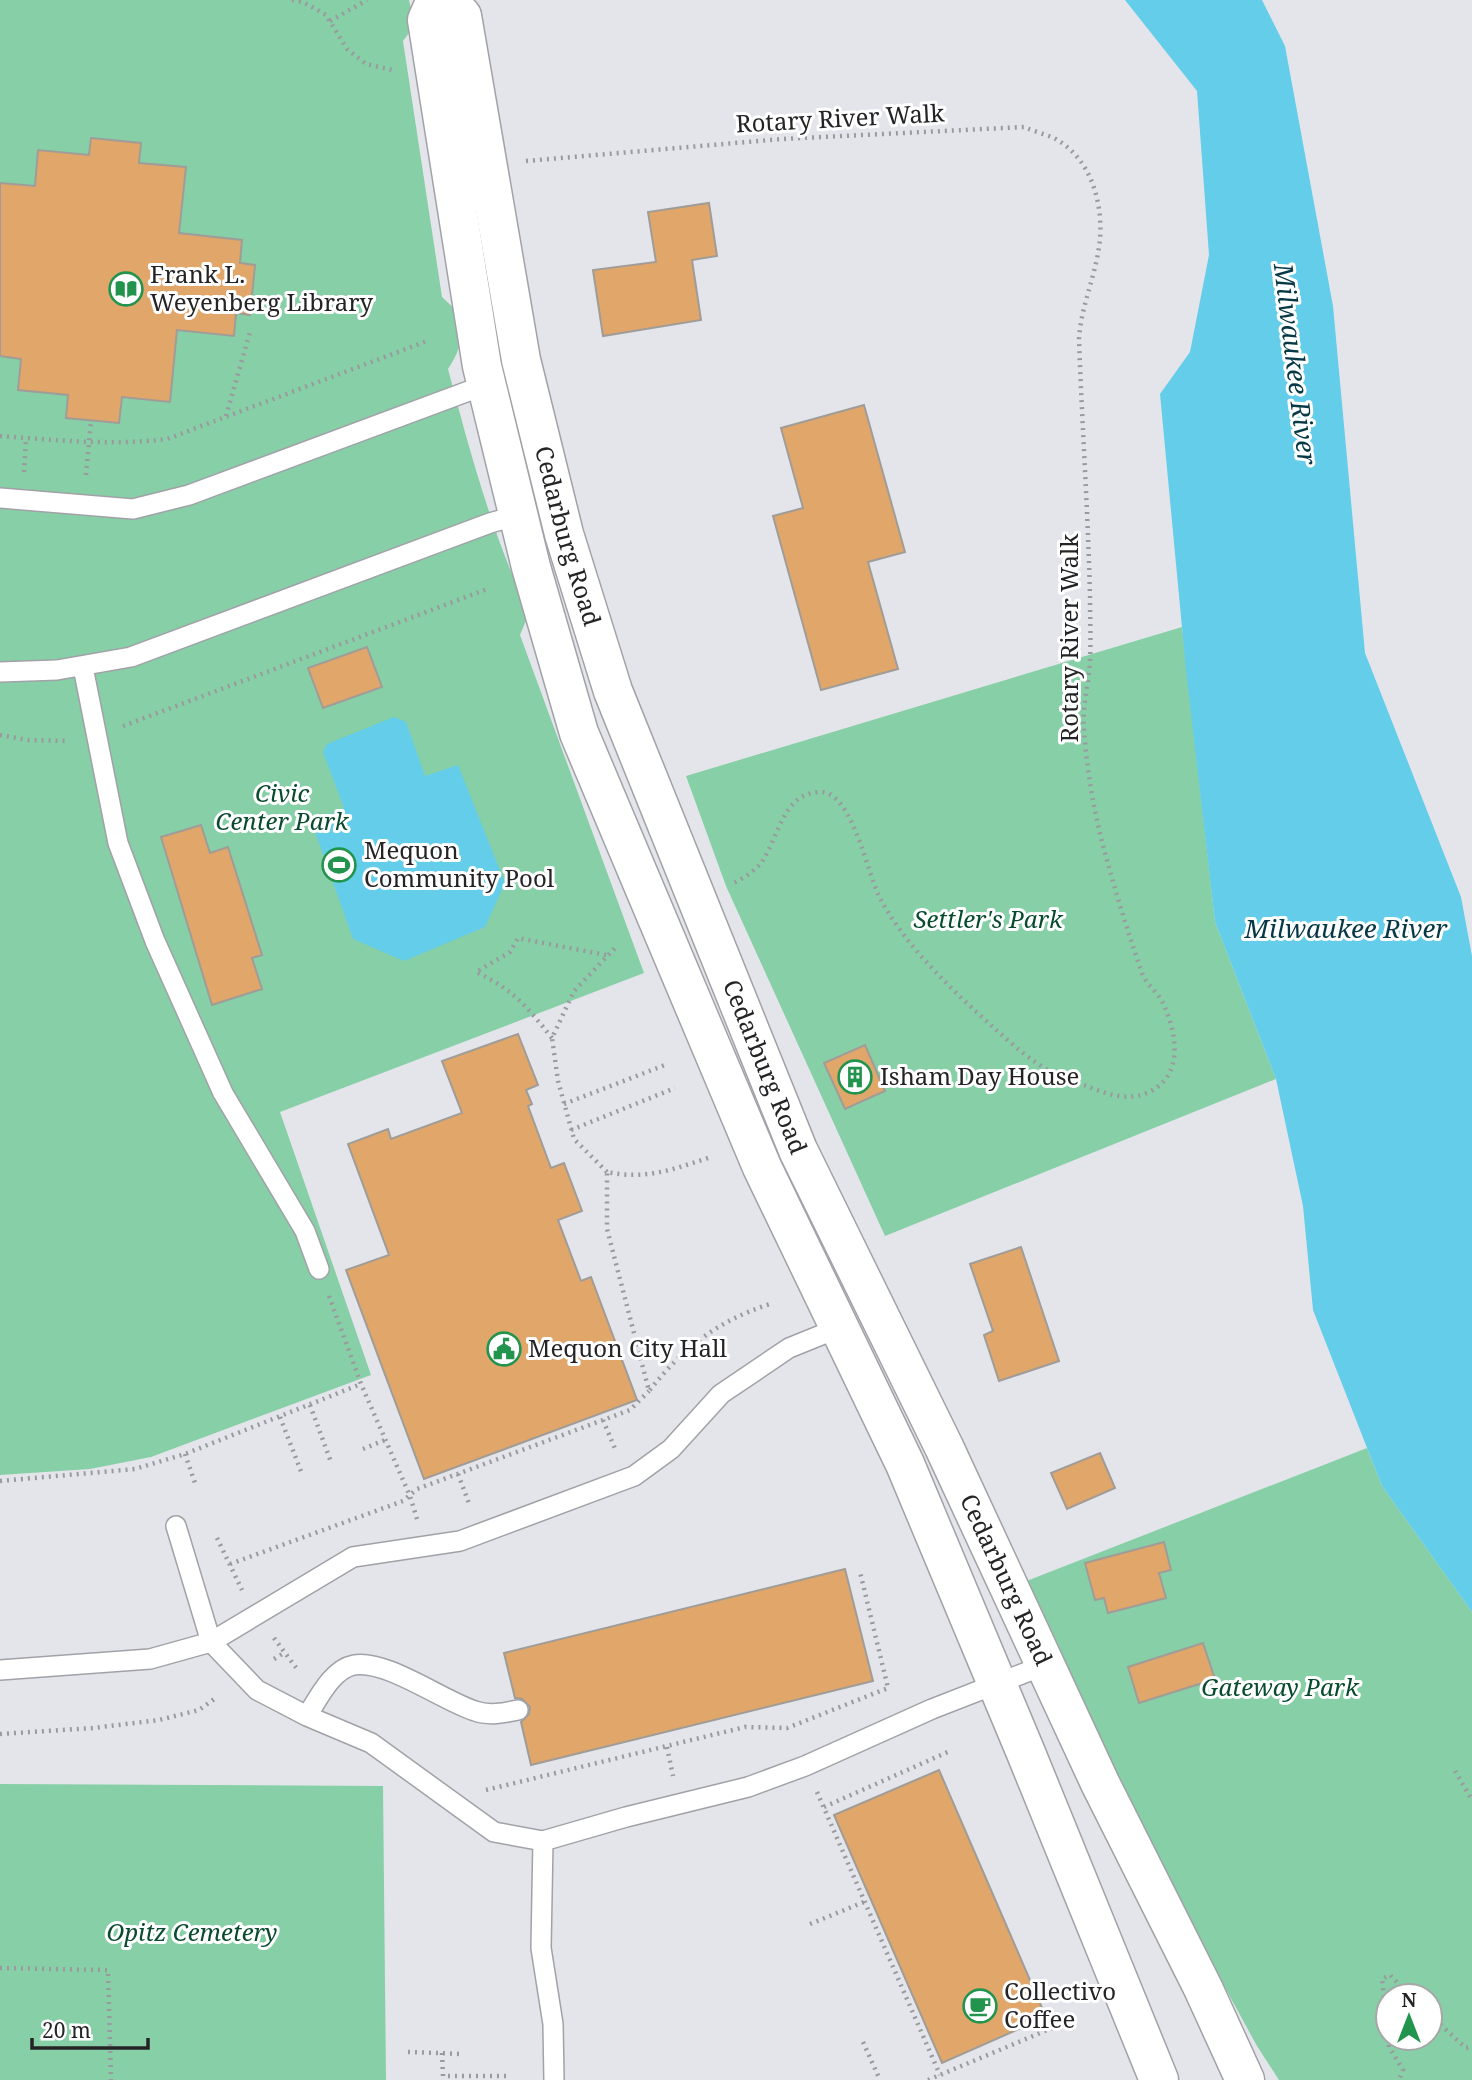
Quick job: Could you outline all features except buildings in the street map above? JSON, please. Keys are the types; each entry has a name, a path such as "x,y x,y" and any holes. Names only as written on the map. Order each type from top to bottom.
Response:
{"main road":[{"name":"Cedarburg Road","path":"436,0 426,20 480,355 531,567 579,733 762,1167 905,1464 1159,2080"},
{"name":"Cedarburg Road","path":"447,0 462,16 524,374 557,506 613,691 798,1150 944,1447 1100,1783 1203,1988 1245,2080"}],"lane":[{"path":"0,498 133,509 189,495 486,384 524,374"},
{"path":"0,672 20,673 83,667 131,657 489,523 557,506"},
{"path":"83,667 118,843 155,941 223,1093 305,1231 319,1269"},
{"path":"0,1670 150,1659 211,1642 353,1558 460,1541 634,1476 671,1449 721,1394 789,1348 877,1312"},
{"path":"176,1525 211,1642 257,1690 307,1716 371,1742 494,1832 543,1841 748,1787 805,1766 932,1709 1045,1665"},
{"path":"307,1716 332,1678 353,1665 378,1667 476,1712 498,1714 517,1710"},
{"path":"543,1841 541,1948 552,2024 554,2080"}],"path":[{"path":"292,0 303,2 326,15 347,49 366,64 392,70"},
{"path":"330,21 367,0"},
{"name":"Rotary River Walk","path":"521,162 782,139 1024,127 1055,139 1074,153 1089,172 1098,202 1100,239 1080,322 1079,339 1090,596 1090,659 1083,726 1092,799 1124,923 1144,978 1159,997 1170,1020 1176,1045 1174,1063 1166,1079 1141,1095 1123,1097 1099,1091 1048,1070 1016,1047 954,992 912,944 879,897 852,823 843,806 835,796 825,791 810,793 795,802 784,816 761,863 742,880 726,886"},
{"path":"226,417 250,332"},
{"path":"0,436 88,443 130,443 167,439 427,341"},
{"path":"86,476 91,421"},
{"path":"118,728 490,588"},
{"path":"0,735 28,740 74,741"},
{"path":"607,956 518,938 510,952 475,972 498,982 522,1001 552,1038 558,1081 574,1139 607,1172 626,1176 660,1174 708,1158"},
{"path":"552,1038 575,991 615,948"},
{"path":"564,1104 665,1065"},
{"path":"571,1130 675,1088"},
{"path":"607,1172 607,1229 649,1391"},
{"path":"319,1269 361,1384 410,1496 426,1546"},
{"path":"230,1564 403,1501 417,1489 630,1410 686,1349 715,1328 744,1312 770,1304"},
{"path":"0,1481 135,1469 185,1454 361,1384"},
{"path":"310,1405 331,1462"},
{"path":"280,1417 302,1474"},
{"path":"363,1449 385,1440"},
{"path":"185,1454 196,1486"},
{"path":"217,1538 243,1591"},
{"path":"480,1792 745,1727 787,1728 888,1688 860,1572"},
{"path":"274,1637 297,1668"},
{"path":"274,1659 284,1653"},
{"path":"0,1734 93,1728 159,1720 199,1710 217,1697"},
{"path":"787,1728 792,1737"},
{"path":"824,1807 950,1752"},
{"path":"1455,1771 1472,1800"},
{"path":"817,1792 940,2075"},
{"path":"810,1924 864,1902"},
{"path":"0,1968 108,1970 111,2080"},
{"path":"1382,1982 1382,1979 1390,1975 1397,1982"},
{"path":"928,2080 1064,2023"},
{"path":"1444,2028 1466,2048 1472,2048"},
{"path":"863,2042 880,2080"},
{"path":"408,2052 461,2054"},
{"path":"1392,2052 1403,2070 1399,2080"},
{"path":"442,2053 443,2076 507,2076 507,2080"}],"green space":[{"name":"Civic Center Park","path":"0,0 409,0 415,25 403,41 442,297 460,314 460,343 448,369 493,523 529,613 520,635 644,973 280,1112 371,1375 151,1457 90,1469 0,1475"},
{"name":"Settler's Park","path":"1182,627 1215,922 1276,1079 885,1236 726,886 686,776"},
{"name":"Gateway Park","path":"1367,1448 1382,1486 1472,1612 1472,2080 1279,2080 1257,2046 1100,1759 1024,1582"},
{"name":"Opitz Cemetery","path":"0,1784 383,1786 386,2080 0,2080"}],"water":[{"name":"Milwaukee River","path":"1125,0 1262,0 1285,46 1333,306 1365,653 1461,897 1472,956 1472,1612 1382,1486 1313,1310 1303,1206 1276,1079 1215,922 1186,670 1160,394 1190,352 1209,255 1197,91"},
{"path":"394,717 406,722 425,776 458,765 505,883 485,927 404,961 353,939 312,823 344,808 323,752 327,744"}],"place":[{"name":"Frank L. Weyenberg Library","path":"126,289"},
{"name":"Mequon Community Pool","path":"339,865"},
{"name":"Isham Day House","path":"855,1077"},
{"name":"Mequon City Hall","path":"504,1349"},
{"name":"Collectivo Coffee","path":"980,2006"}]}
